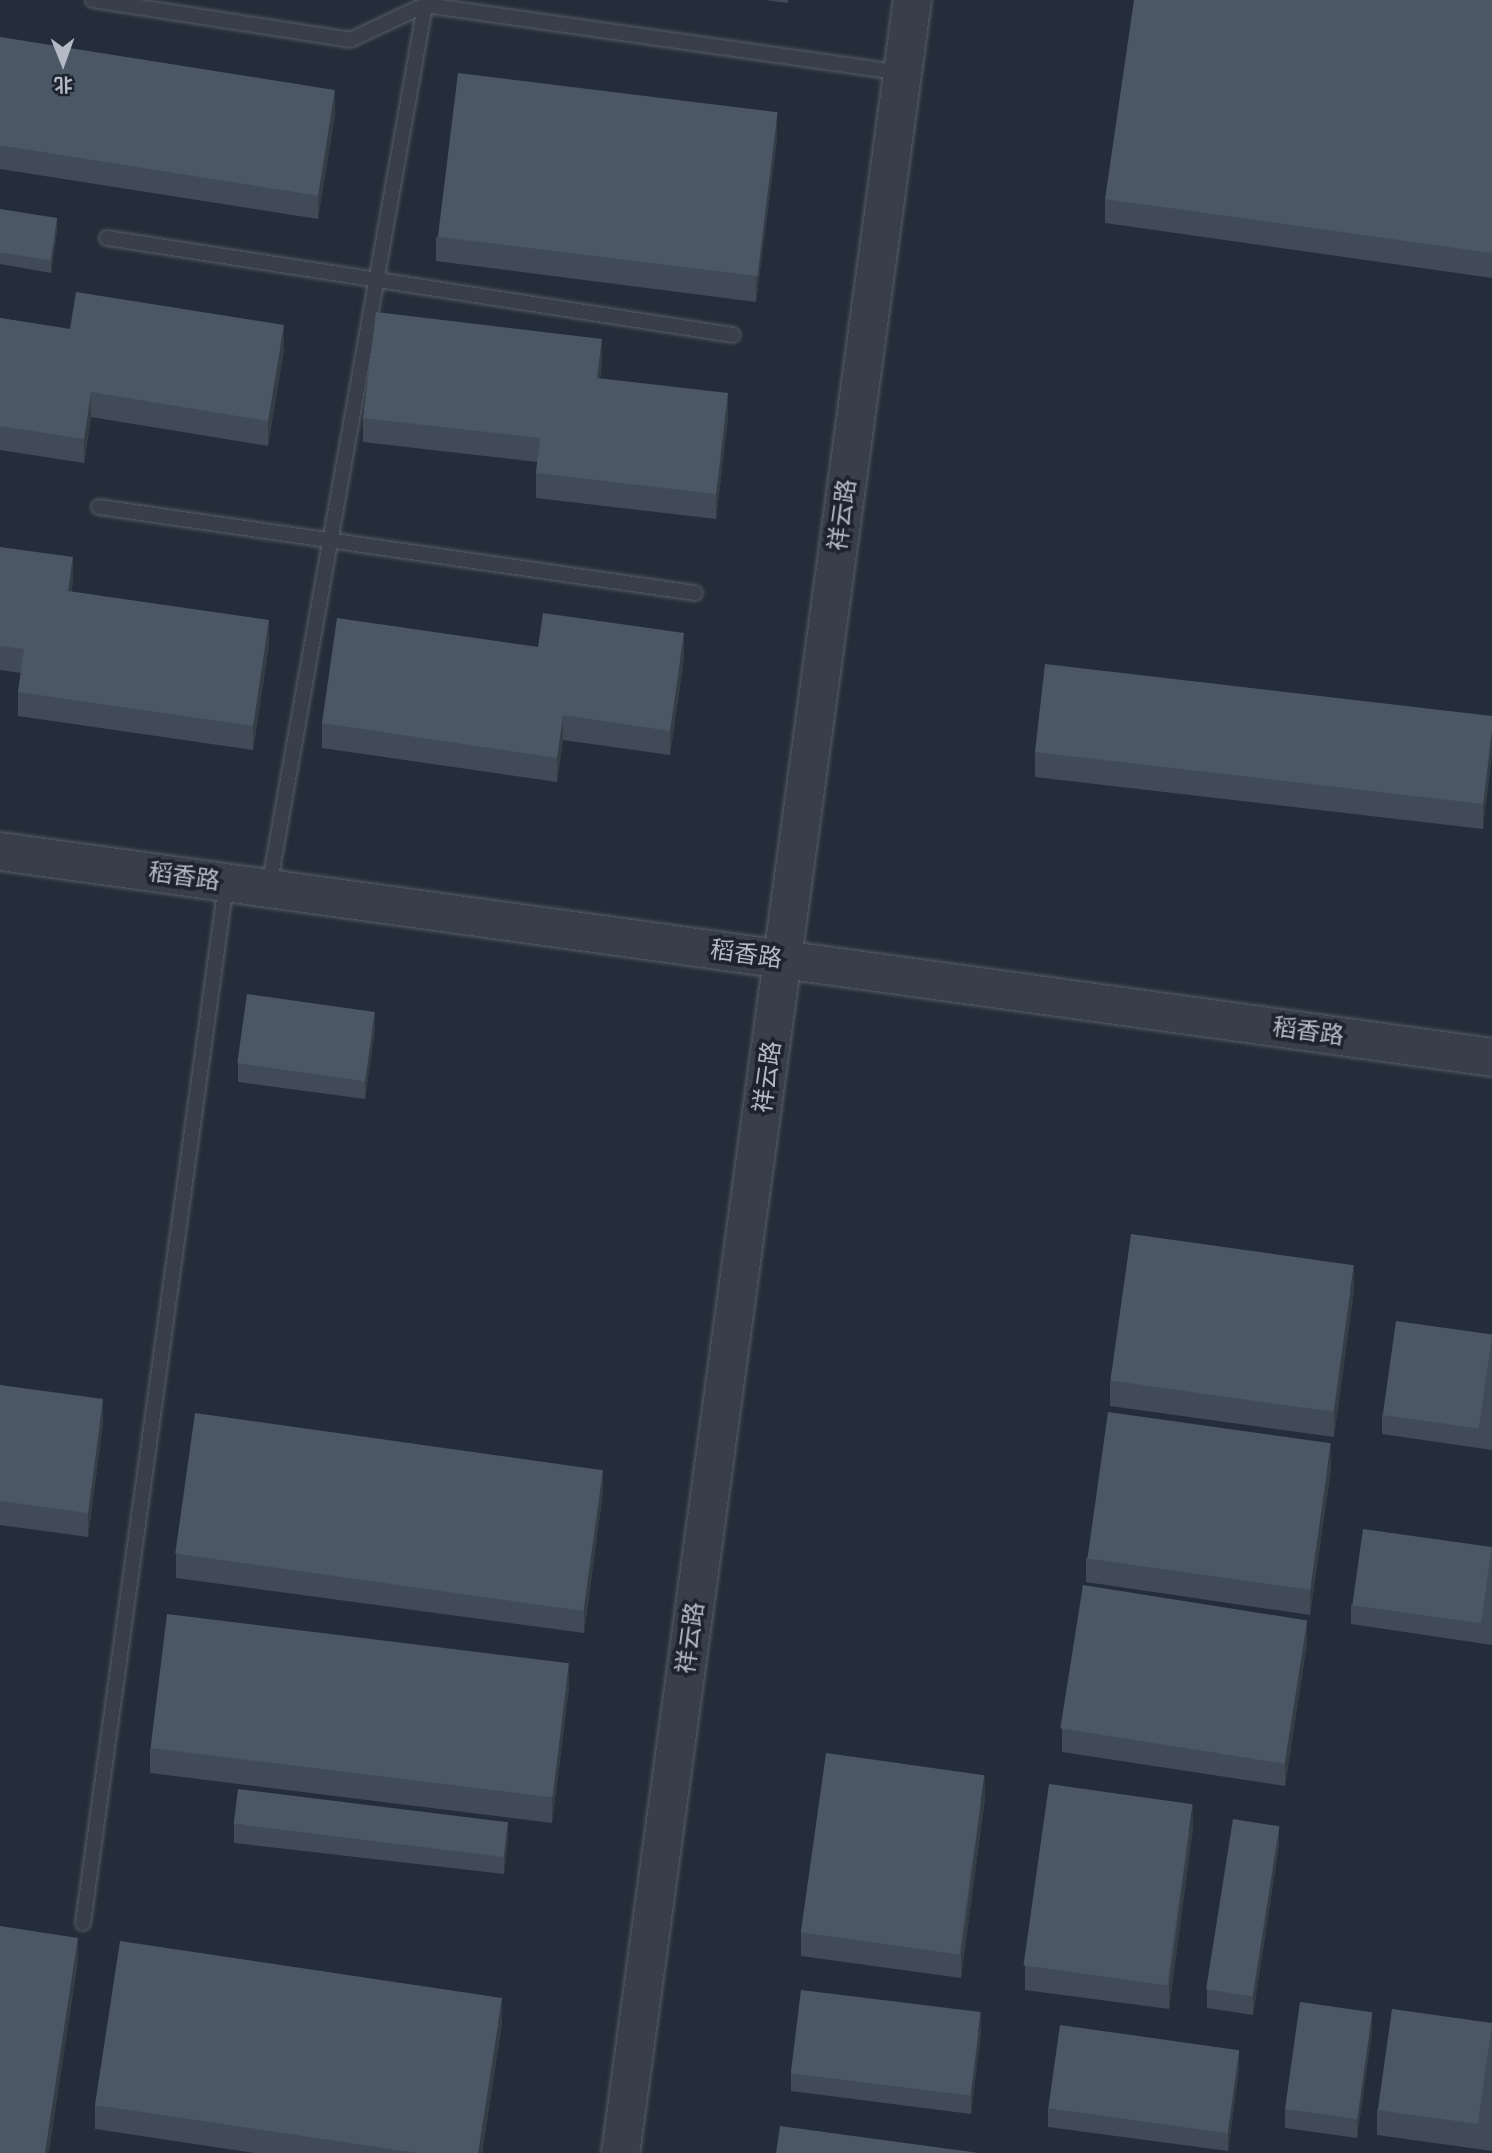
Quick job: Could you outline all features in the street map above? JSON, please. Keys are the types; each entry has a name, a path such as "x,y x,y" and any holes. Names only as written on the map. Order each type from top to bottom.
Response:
{"street":[{"name":"祥云路","path":"620,2153 784,960 912,0"},
{"name":"稻香路","path":"0,851 1492,1057"}],"lane":[{"path":"93,0 350,40 426,3 902,73"},
{"path":"269,888 426,3"},
{"path":"107,238 733,335"},
{"path":"99,507 695,593"},
{"path":"83,1923 226,883"}],"building":[{"path":"1134,0 1492,0 1492,253 1105,199"},
{"path":"0,37 335,90 318,196 0,145"},
{"path":"458,73 778,112 757,276 438,237"},
{"path":"0,209 57,218 51,261 0,253"},
{"path":"76,292 284,325 268,421 91,392 84,439 0,426 0,318 70,329"},
{"path":"376,312 602,339 597,378 728,393 716,494 536,473 540,438 363,418"},
{"path":"0,547 73,557 68,591 269,620 253,726 18,692 24,649 0,646"},
{"path":"543,613 684,633 670,731 563,715 557,758 322,723 337,618 538,647"},
{"path":"1045,664 1492,716 1483,804 1035,752"},
{"path":"247,994 375,1012 365,1081 237,1063"},
{"path":"1131,1234 1354,1265 1333,1412 1110,1381"},
{"path":"1396,1321 1492,1334 1479,1429 1383,1415"},
{"path":"0,1385 103,1399 88,1513 0,1501"},
{"path":"1108,1412 1331,1443 1310,1590 1087,1559"},
{"path":"195,1413 603,1470 583,1611 175,1554"},
{"path":"1363,1529 1492,1547 1481,1623 1352,1605"},
{"path":"1083,1585 1307,1621 1285,1764 1060,1728"},
{"path":"167,1614 569,1663 553,1797 151,1748"},
{"path":"826,1753 984,1775 959,1955 801,1932"},
{"path":"1049,1784 1193,1804 1167,1985 1024,1965"},
{"path":"238,1789 508,1822 504,1857 234,1824"},
{"path":"1233,1819 1279,1826 1253,1996 1206,1989"},
{"path":"0,1926 78,1938 45,2153 0,2153"},
{"path":"120,1941 502,1998 478,2153 417,2153 95,2105"},
{"path":"801,1990 981,2012 970,2095 791,2073"},
{"path":"1300,2002 1372,2012 1357,2119 1285,2109"},
{"path":"1392,2009 1492,2023 1478,2124 1378,2110"},
{"path":"1060,2025 1239,2050 1228,2133 1048,2108"},
{"path":"780,2126 979,2153 776,2153"}]}
